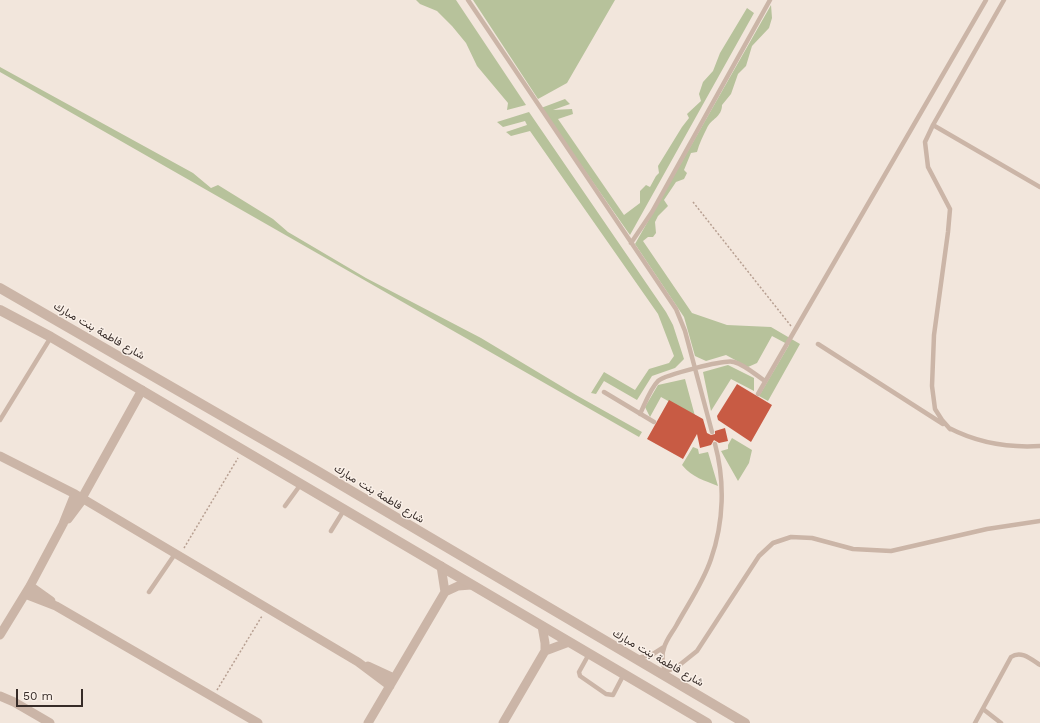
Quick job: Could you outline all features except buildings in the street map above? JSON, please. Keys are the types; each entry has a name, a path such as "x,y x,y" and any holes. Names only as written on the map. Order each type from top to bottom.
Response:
{"street":[{"name":"شارع فاطمة بنت مبارك","path":"0,288 294,458 634,658 667,675 745,723"},
{"path":"0,310 51,337 142,390 707,723"},
{"path":"0,635 142,390"},
{"path":"0,456 80,497 392,682"},
{"path":"441,566 445,592"},
{"path":"368,723 445,592 458,586 471,584"},
{"path":"27,590 213,696 251,721"},
{"path":"503,723 545,651 545,638 542,626"},
{"path":"545,651 569,642"},
{"path":"0,690 14,702"},
{"path":"0,696 14,702 50,723"}],"lane":[{"path":"468,0 676,309 685,332 696,369 712,432"},
{"path":"631,243 652,212 770,0"},
{"path":"758,394 986,0"},
{"path":"950,429 942,420 936,409 932,386 934,335 950,210 928,167 925,142 933,125 1004,0"},
{"path":"933,125 1040,187"},
{"path":"0,420 51,337"},
{"path":"818,344 950,429 1000,445 1015,447 1040,446"},
{"path":"640,414 658,382 664,378 696,369 726,362 734,362 765,381"},
{"path":"604,392 654,422"},
{"path":"715,444 720,469 722,498 719,527 714,549 701,581 664,647 663,660 667,675 697,652 759,556 774,543 791,537 812,538 853,549 892,551 988,529 1040,521"},
{"path":"285,506 301,484"},
{"path":"331,530 344,510"},
{"path":"149,592 176,553"},
{"path":"634,658 653,654 664,647"},
{"path":"589,654 579,672 580,676 606,694 613,695 624,674"},
{"path":"975,723 1009,659 1014,655 1022,654 1040,665"},
{"path":"983,709 1001,723"}],"path":[{"path":"693,202 794,331"},
{"path":"176,553 180,546 184,549 243,450"},
{"path":"213,696 267,608"}],"green space":[{"path":"416,0 456,0 526,105 507,110 508,103 477,66 466,43 452,26 437,11 420,4"},
{"path":"473,0 615,0 567,83 538,99"},
{"path":"771,5 772,18 769,28 752,46 746,66 738,74 731,94 722,105 722,109 718,115 709,125 701,140 697,152 691,153 684,170 687,173 684,179 676,182 664,200 668,206 658,216 655,222 656,233 653,237 648,237 643,241 692,313 727,325 771,327 800,344 768,401 759,396 789,345 772,336 757,363 748,367 726,355 706,361 695,356 684,317 635,244"},
{"path":"747,8 754,13 630,235 541,108 565,99 570,104 553,110 572,109 573,114 558,119 624,215 640,203 640,191 646,185 650,187 659,173 658,166 689,118 687,114 701,101 699,94 703,82 713,71 720,53"},
{"path":"0,67 193,173 211,188 218,185 273,219 288,232 366,278 481,338 576,395 642,432 639,437 0,72"},
{"path":"529,112 666,312 673,325 684,359 675,368 652,376 637,400 604,381 596,394 591,393 604,372 635,390 649,369 669,363 674,356 658,314 530,131 511,136 506,132 527,125 525,121 503,127 497,122"},
{"path":"728,365 754,378 754,391 731,379 711,411 703,372"},
{"path":"685,379 695,416 661,397 650,417 645,407 658,385"},
{"path":"732,438 752,450 749,463 738,481 721,451 728,449 728,445"},
{"path":"693,447 698,449 699,454 708,452 718,486 695,476 682,465"}]}
